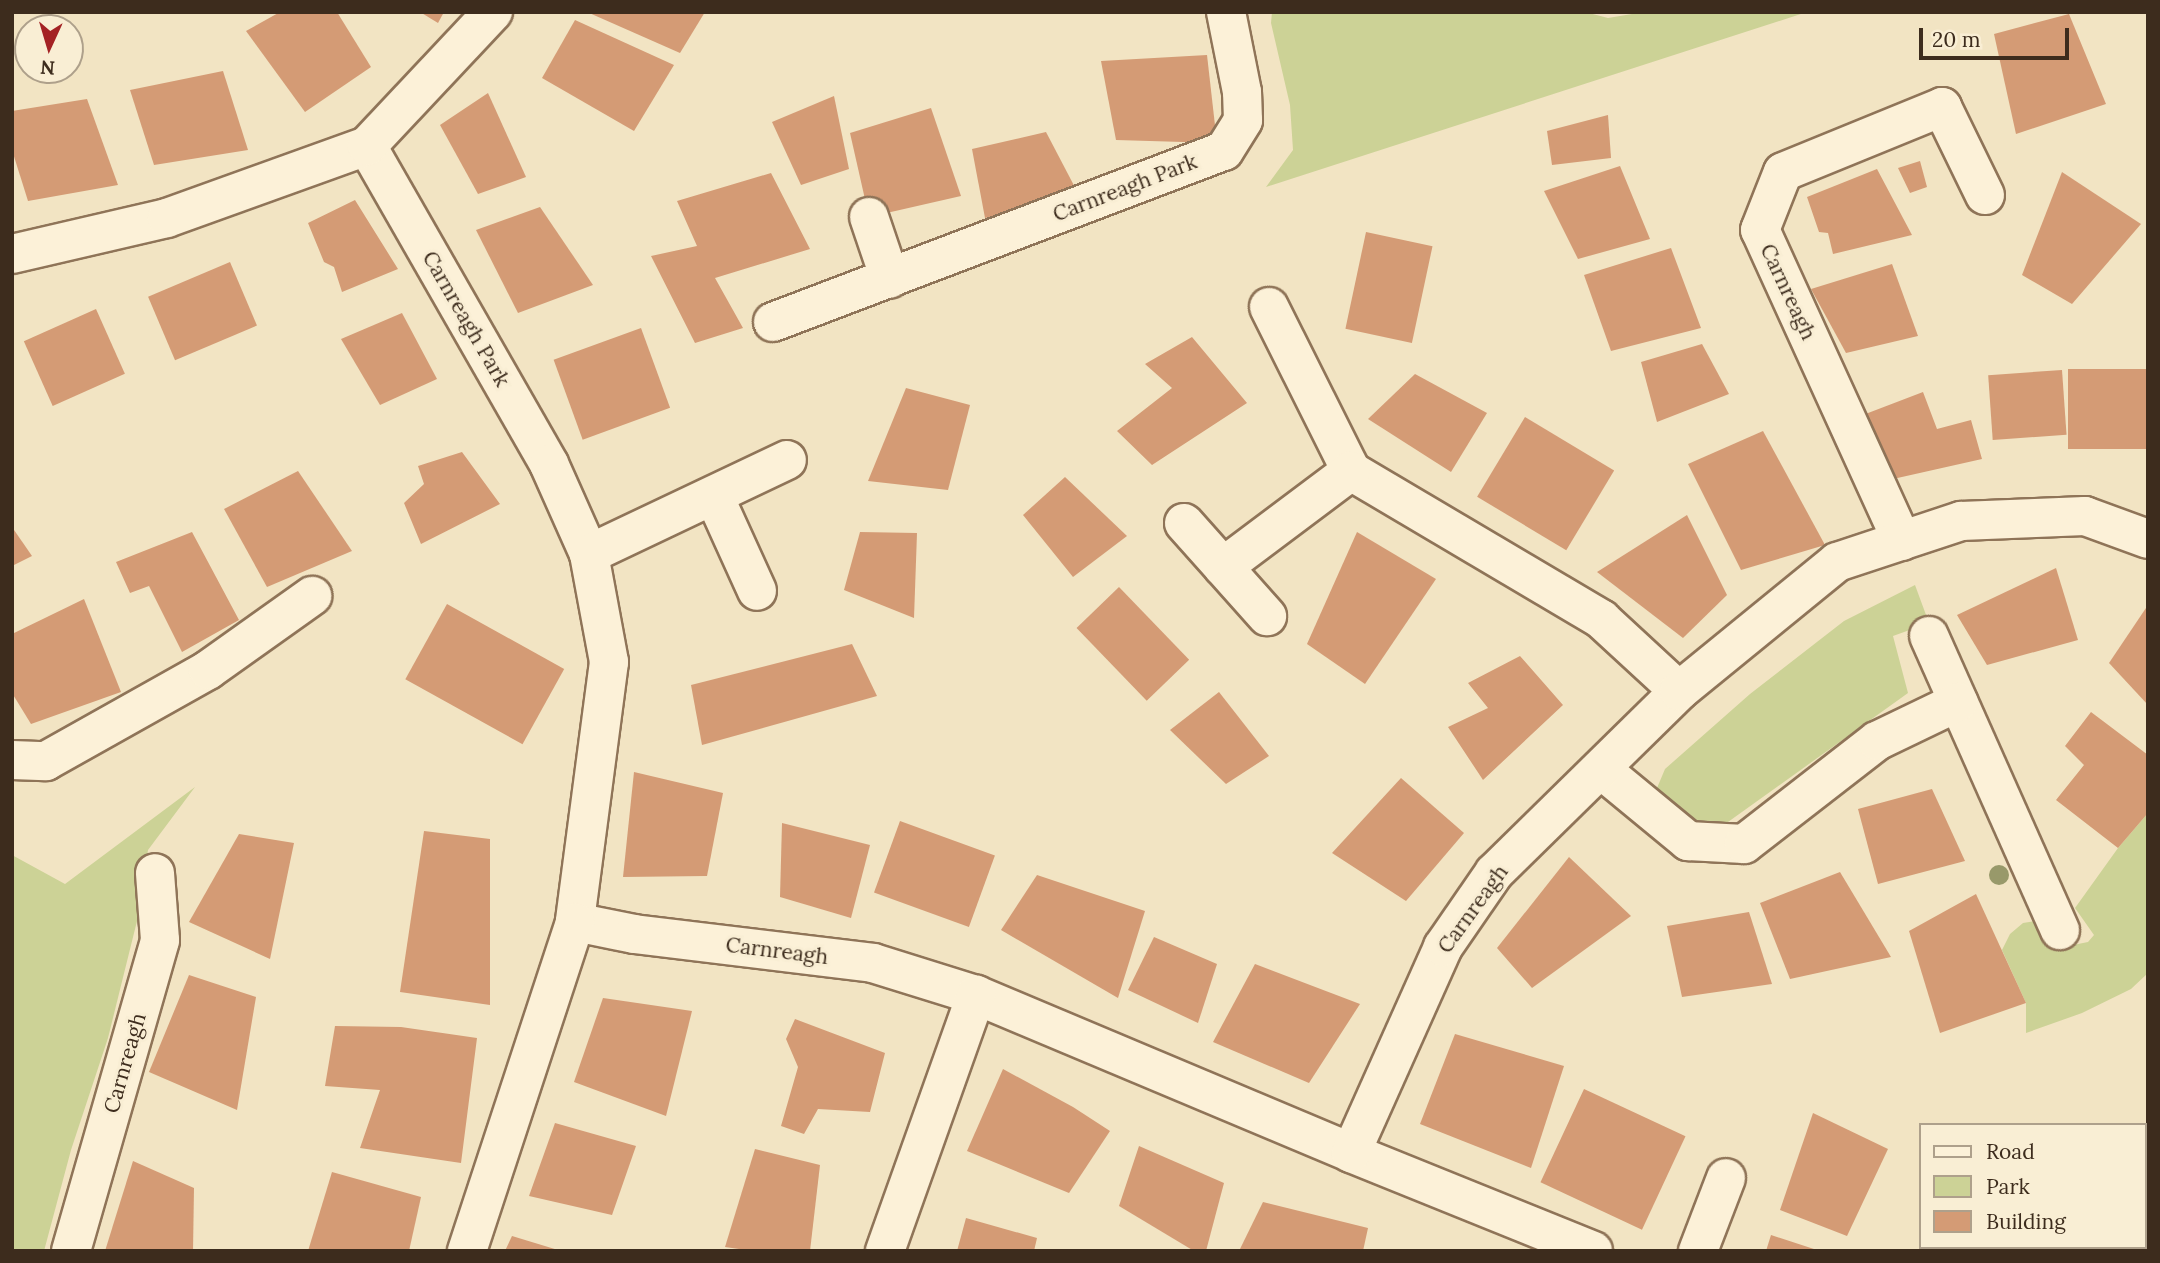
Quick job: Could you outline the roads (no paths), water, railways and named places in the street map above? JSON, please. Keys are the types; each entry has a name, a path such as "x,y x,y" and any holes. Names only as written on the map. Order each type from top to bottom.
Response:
{"street":[{"path":"12,254 167,218 367,146 493,12"},
{"name":"Carnreagh Park","path":"773,323 1224,151 1243,120 1242,92 1226,12"},
{"name":"Carnreagh","path":"1902,541 1760,230 1783,172 1941,107 1985,195"},
{"name":"Carnreagh Park","path":"367,146 549,464 589,554"},
{"path":"869,217 890,279"},
{"path":"1269,307 1351,471 1601,619 1679,691"},
{"path":"467,1251 575,922 609,662 589,554 786,460"},
{"path":"1223,567 1351,471"},
{"path":"714,496 757,591"},
{"name":"Carnreagh","path":"1351,1153 1443,947 1494,873 1602,770 1679,691 1837,562 1961,521 2085,516 2148,539"},
{"path":"1184,523 1267,616"},
{"path":"12,760 46,761 208,670 312,596"},
{"path":"1929,636 2060,930"},
{"path":"1602,770 1688,841 1744,844 1877,741 1958,702"},
{"name":"Carnreagh","path":"71,1251 160,940 155,873"},
{"name":"Carnreagh","path":"575,922 634,934 873,963 976,995 1351,1153 1593,1251"},
{"path":"885,1251 976,995"},
{"path":"1698,1251 1726,1178"}]}
